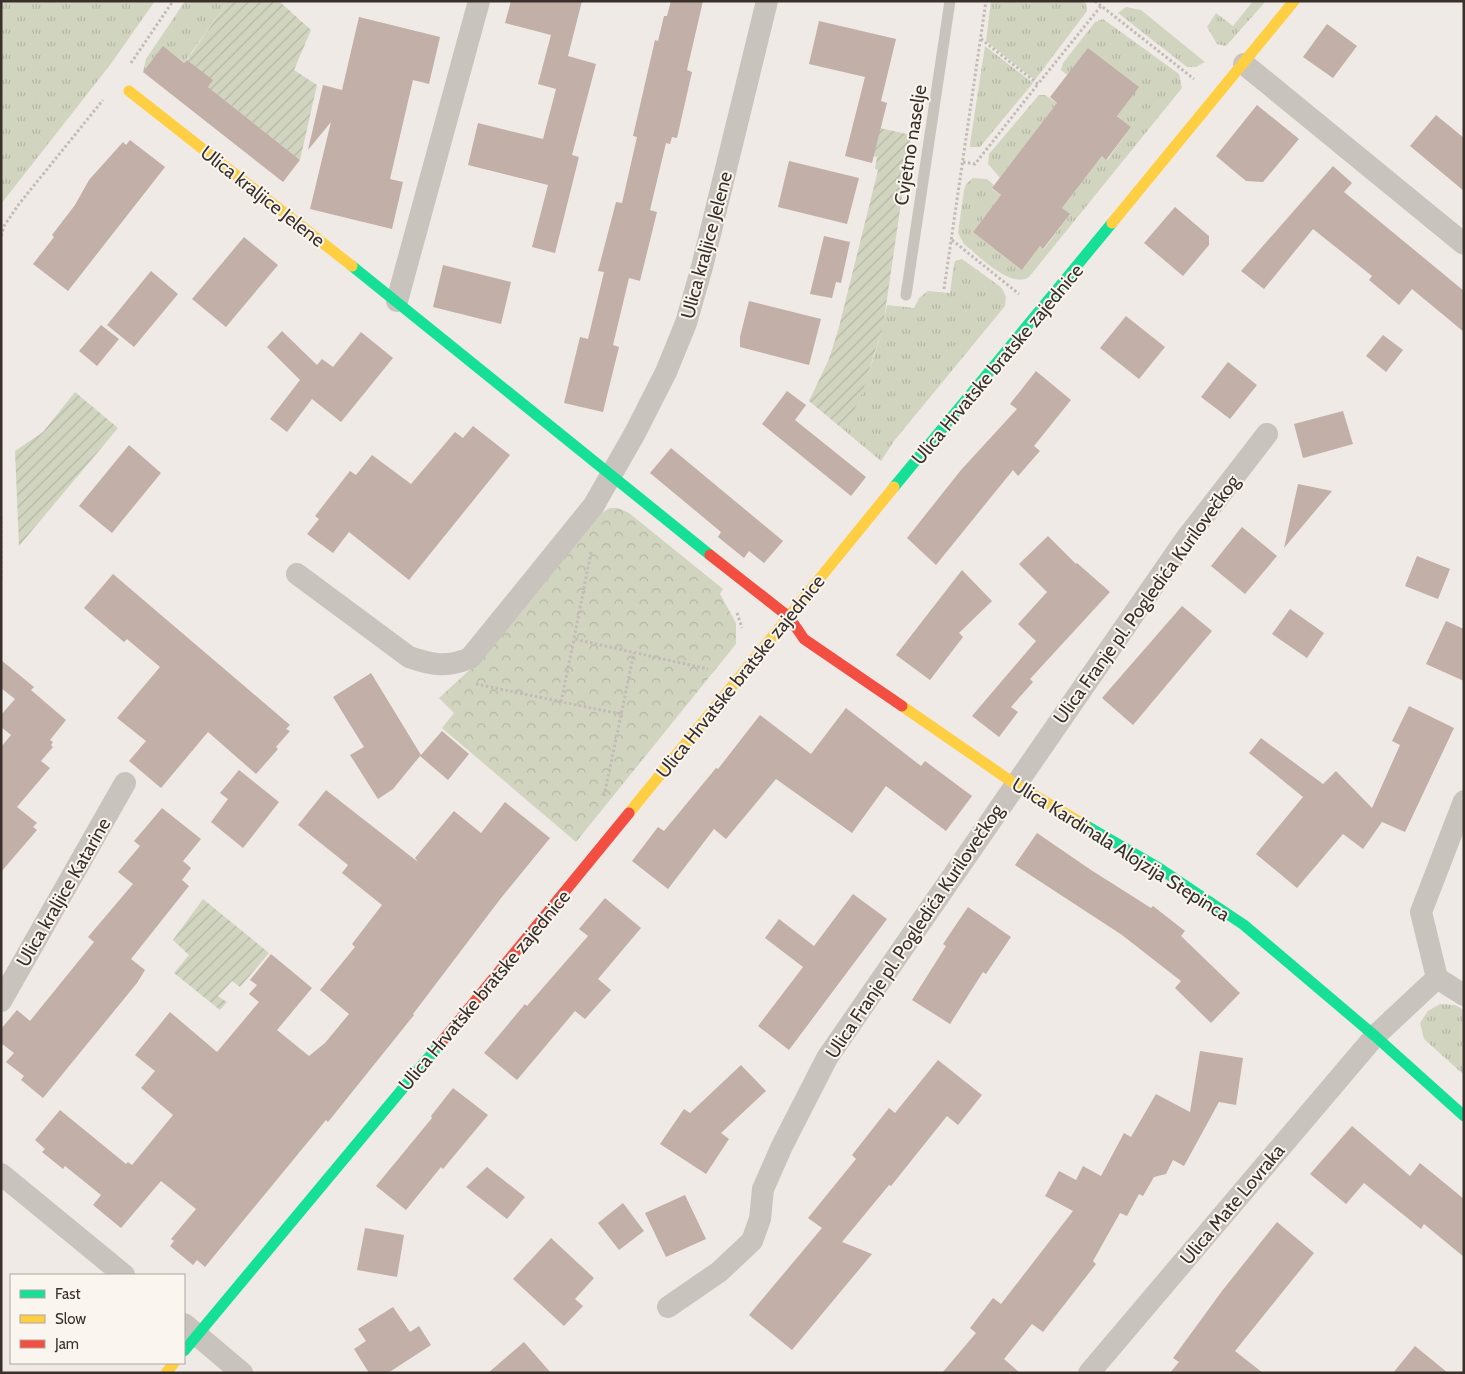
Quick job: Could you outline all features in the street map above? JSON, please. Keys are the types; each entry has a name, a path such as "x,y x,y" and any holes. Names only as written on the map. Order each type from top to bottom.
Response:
{"street":[{"path":"397,302 480,1"},
{"name":"Ulica kraljice Jelene","path":"297,574 409,657 427,664 442,666 456,664 470,658 594,505 635,433 666,372 686,323 702,267 767,1"},
{"name":"Ulica Hrvatske bratske zajednice","path":"188,1337 489,985 839,554 1038,315 1229,78 1244,64 1294,1"},
{"path":"1244,64 1464,244"},
{"name":"Ulica kraljice Jelene","path":"129,91 397,302 610,476 789,617"},
{"name":"Ulica Franje pl. Pogledića Kurilovečkog","path":"668,1307 718,1272 752,1241 760,1219 763,1189 782,1146 827,1058 1185,540 1267,434"},
{"name":"Ulica Kardinala Alojzija Stepinca","path":"789,617 804,639 1015,784 1159,868 1244,925 1375,1036 1464,1116"},
{"name":"Ulica kraljice Katarine","path":"1,1001 125,782"},
{"path":"1464,801 1421,912 1437,978 1464,995"},
{"name":"Ulica Mate Lovraka","path":"1089,1373 1375,1036 1437,978"},
{"path":"1,1174 123,1274"},
{"path":"188,1337 242,1373"}],"lane":[{"name":"Cvjetno naselje","path":"906,295 950,1"}],"path":[{"path":"125,70 173,1"},
{"path":"944,288 986,1"},
{"path":"1095,1 1194,79 1201,73"},
{"path":"963,162 975,164 1101,6"},
{"path":"981,40 1038,84"},
{"path":"1,236 4,226 19,204 106,97"},
{"path":"951,240 1021,295"},
{"path":"560,702 598,515 594,505"},
{"path":"1,516 1,577"},
{"path":"574,639 711,669"},
{"path":"603,801 634,653"},
{"path":"442,666 444,679 620,714"}],"green space":[{"path":"1,1 155,1 110,65 1,204"},
{"path":"185,1 228,1 184,63 163,47 143,72 146,59"},
{"path":"228,1 279,1 311,30 294,70 317,85 300,160 208,87 212,80 187,60"},
{"path":"991,1 1083,1 1086,4 1087,11 1035,80 986,41"},
{"path":"1253,1 1266,1 1226,46 1217,44 1207,27 1216,13 1233,26"},
{"path":"1126,7 1141,10 1205,62 1196,67 1187,67 1118,13"},
{"path":"1103,19 1179,74 1182,88 1029,277 1021,279 1004,275 964,244 958,233 966,184 973,178 987,179 994,185 992,189 1001,195 973,232 1023,269 1040,246 1044,249 1069,215 1062,208 1102,156 1107,160 1131,127 1061,70 1063,63 1095,22"},
{"path":"985,46 1033,83 980,147 970,147 970,144"},
{"path":"1039,95 1045,95 1057,103 1000,178 988,164 989,154"},
{"path":"880,128 911,135 883,326 862,393 845,431 809,401 829,359 839,327 878,170 875,169 877,157 873,156"},
{"path":"962,259 1002,288 1006,297 1005,306 894,441 881,461 845,431 870,369 887,305 914,308 919,298 928,291 950,293 955,261"},
{"path":"75,392 118,428 19,546 15,451 43,432"},
{"path":"610,508 618,508 629,513 723,589 720,594 736,623 736,644 576,842 442,728 454,713 439,698 475,665 598,515"},
{"path":"203,899 269,953 240,987 232,981 218,996 227,1002 220,1010 174,973 189,955 173,940"},
{"path":"1440,1004 1455,1005 1464,1010 1464,1075 1424,1039 1420,1023 1428,1011"}],"building":[{"path":"511,1 582,1 568,56 596,64 572,155 579,157 555,253 532,247 548,185 468,165 478,123 543,139 556,89 538,84 551,35 505,23"},
{"path":"671,1 703,1 687,70 692,72 677,138 672,137 670,144 666,143 650,210 657,212 640,281 629,278 613,345 619,347 603,412 564,403 580,337 588,339 604,272 598,271 616,202 622,203 637,137 633,136 655,40 658,41 664,16 667,16"},
{"path":"359,17 440,37 429,84 413,80 390,179 403,182 392,229 310,209 331,122 308,150 323,85 342,90"},
{"path":"819,21 896,39 881,101 887,103 872,163 845,156 865,77 809,64"},
{"path":"1327,24 1357,46 1333,78 1303,57"},
{"path":"163,46 184,63 187,60 213,80 208,87 300,160 283,182 143,72"},
{"path":"1088,48 1139,87 1117,116 1131,127 1106,160 1102,156 1062,208 1070,214 1043,249 1040,246 1022,270 973,232 1001,195 992,188 1057,103 1050,97"},
{"path":"1257,105 1299,139 1263,182 1246,181 1216,156"},
{"path":"1436,115 1464,138 1464,191 1410,146"},
{"path":"130,140 165,167 68,291 33,264 54,237 52,235 75,205 89,180 123,142 126,145"},
{"path":"789,161 859,178 847,224 778,207"},
{"path":"1333,166 1352,183 1344,192 1464,291 1464,332 1412,289 1399,305 1369,280 1372,276 1313,229 1264,289 1241,271"},
{"path":"1175,207 1209,236 1209,245 1183,276 1144,243"},
{"path":"824,236 850,242 841,283 836,282 832,298 810,294"},
{"path":"244,237 278,265 226,327 192,299"},
{"path":"443,265 511,282 501,324 433,307"},
{"path":"151,271 178,294 134,347 107,325"},
{"path":"749,301 821,319 809,365 740,347 740,337"},
{"path":"1126,316 1165,347 1139,379 1100,348"},
{"path":"101,325 119,339 97,366 79,351"},
{"path":"282,331 317,365 322,359 333,367 361,332 393,358 341,422 312,399 287,432 270,419 300,380 267,347"},
{"path":"1383,335 1403,350 1386,372 1366,356"},
{"path":"1228,362 1257,385 1230,419 1201,397"},
{"path":"1036,371 1071,400 1034,446 1040,451 1018,476 1013,470 936,565 907,538 961,470 1017,409 1010,404"},
{"path":"787,391 806,405 795,420 866,477 851,496 762,424"},
{"path":"1343,411 1353,444 1303,458 1294,424"},
{"path":"473,426 510,455 409,580 349,532 333,553 307,534 319,519 315,516 350,471 356,475 372,455 411,484 455,432 463,438"},
{"path":"129,445 161,473 112,533 79,506"},
{"path":"671,448 783,541 764,563 749,551 744,558 718,537 721,532 650,473"},
{"path":"1298,484 1332,491 1284,548"},
{"path":"1242,527 1277,556 1245,594 1211,566"},
{"path":"1048,536 1076,564 1110,592 1030,679 1033,682 1011,707 1018,712 999,737 972,716 1036,641 1018,624 1047,592 1019,564"},
{"path":"1417,556 1450,569 1438,599 1405,586"},
{"path":"962,570 992,601 959,633 963,637 930,680 896,655"},
{"path":"113,574 290,725 286,729 290,731 276,747 278,749 256,774 208,732 161,788 129,761 146,741 117,718 160,667 127,639 124,642 84,608"},
{"path":"1182,606 1212,631 1133,725 1102,698"},
{"path":"1290,609 1324,633 1307,658 1272,634"},
{"path":"1446,621 1464,629 1464,681 1426,664"},
{"path":"1,660 34,687 31,690 66,720 50,740 53,742 51,745 53,747 41,761 50,768 17,807 37,823 33,827 37,830 1,872 1,747 11,735 1,727 1,715 15,699 1,688"},
{"path":"371,673 421,755 442,731 469,754 448,780 420,756 393,789 378,799 350,755 364,747 333,697"},
{"path":"1409,706 1454,728 1405,832 1382,822 1363,849 1343,834 1297,888 1256,854 1303,797 1249,753 1261,738 1323,784 1336,771 1372,808 1400,745 1392,741"},
{"path":"846,708 921,766 925,761 972,796 946,831 886,786 852,833 776,779 726,839 714,829 668,889 632,861 658,827 664,831 716,768 718,769 760,715 811,754"},
{"path":"239,770 279,802 243,848 211,822 228,799 220,793"},
{"path":"326,790 418,862 415,858 454,811 481,833 505,802 550,838 501,898 414,1015 328,1122 326,1120 205,1267 197,1260 193,1265 170,1246 174,1241 171,1239 196,1209 161,1181 121,1228 93,1205 101,1195 65,1166 63,1169 42,1152 45,1149 35,1140 60,1110 126,1164 128,1162 132,1165 173,1115 141,1088 155,1071 135,1055 170,1012 217,1052 259,1002 249,994 257,985 250,980 271,954 312,988 277,1030 309,1056 325,1043 349,1014 320,990 355,947 352,944 382,905 342,873 348,865 298,825"},
{"path":"162,808 201,839 183,861 191,868 182,880 189,886 131,959 145,970 137,983 43,1098 21,1080 24,1076 6,1062 14,1053 1,1043 1,1029 17,1010 30,1021 94,942 88,937 133,884 118,872 140,846 134,841"},
{"path":"1037,833 1151,908 1153,906 1185,931 1181,936 1240,993 1211,1023 1175,988 1181,981 1122,935 1015,865"},
{"path":"853,894 887,919 789,1050 758,1026 803,967 765,938 779,919 814,946"},
{"path":"605,898 641,928 598,979 611,990 585,1019 575,1011 517,1080 484,1053 525,1004 527,1006 588,936 579,929"},
{"path":"968,907 1011,937 986,974 983,972 950,1024 912,1000 946,946 943,944"},
{"path":"1200,1051 1243,1058 1236,1105 1219,1102 1184,1166 1173,1160 1166,1174 1154,1177 1143,1196 1139,1194 1127,1216 1120,1213 1093,1261 1096,1264 1043,1332 1032,1324 1004,1359 1020,1373 942,1373 976,1333 970,1328 993,1298 1001,1304 1073,1211 1045,1196 1059,1171 1076,1180 1083,1166 1101,1176 1124,1133 1131,1137 1156,1094 1190,1112"},
{"path":"938,1060 982,1095 958,1125 947,1116 891,1186 889,1185 842,1242 872,1254 792,1350 749,1315 822,1228 808,1218 856,1159 852,1155 889,1108 895,1113"},
{"path":"741,1065 766,1091 721,1133 729,1139 706,1174 660,1144 684,1109 690,1113"},
{"path":"453,1088 488,1115 443,1169 441,1167 406,1210 376,1186 432,1118 431,1116"},
{"path":"1352,1126 1410,1176 1420,1163 1464,1199 1464,1257 1424,1224 1421,1229 1364,1183 1346,1204 1310,1174"},
{"path":"487,1167 525,1197 507,1219 466,1187"},
{"path":"685,1195 706,1239 666,1257 645,1213"},
{"path":"623,1203 644,1231 619,1250 598,1223"},
{"path":"1277,1222 1314,1253 1235,1351 1263,1373 1170,1373 1179,1362 1173,1358 1222,1291"},
{"path":"365,1228 404,1235 397,1277 357,1270"},
{"path":"551,1238 594,1278 575,1299 583,1306 564,1326 513,1279"},
{"path":"393,1307 410,1332 419,1326 431,1345 388,1373 369,1373 354,1349 366,1341 358,1329"},
{"path":"524,1342 551,1373 488,1373"},
{"path":"1415,1346 1448,1373 1393,1373"}],"traffic: fast":[{"path":"894,487 1112,223"},
{"path":"352,266 710,555"},
{"path":"1085,825 1159,868 1244,925 1375,1036 1464,1116"},
{"path":"185,1350 439,1045"}],"traffic: slow":[{"path":"1112,223 1294,1"},
{"path":"129,91 352,266"},
{"path":"629,813 894,487"},
{"path":"902,706 1015,784 1085,825"},
{"path":"166,1373 173,1364"}],"traffic: jam":[{"path":"710,555 789,617 804,639 902,706"},
{"path":"439,1045 629,813"}]}
